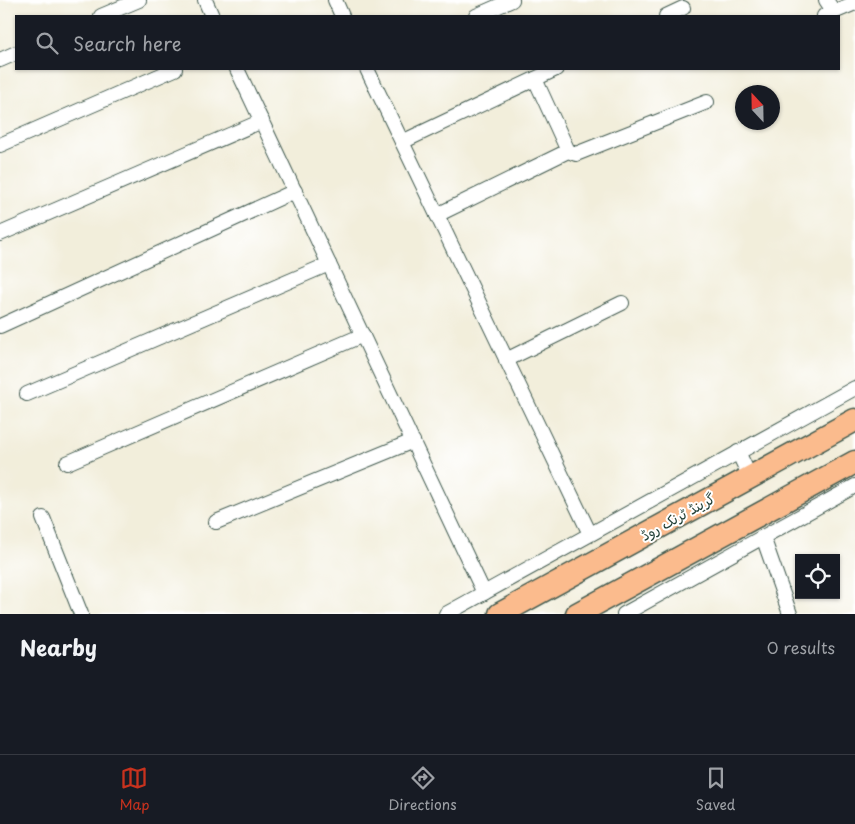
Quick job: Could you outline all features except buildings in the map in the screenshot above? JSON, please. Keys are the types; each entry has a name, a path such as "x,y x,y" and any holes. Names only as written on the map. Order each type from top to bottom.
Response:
{"highway":[{"name":"گرینڈ ٹرنک روڈ","path":"500,614 855,420"},
{"path":"578,614 855,462"}],"street":[{"path":"103,15 139,0"},
{"path":"205,0 212,15"},
{"path":"335,0 342,15"},
{"path":"478,15 512,0"},
{"path":"826,0 829,14 855,3"},
{"path":"668,15 684,8"},
{"path":"0,60 15,53"},
{"path":"0,145 173,70"},
{"path":"237,70 484,593"},
{"path":"368,70 590,534"},
{"path":"402,142 554,70"},
{"path":"535,79 568,150 576,154 707,102"},
{"path":"0,234 262,121"},
{"path":"437,215 568,150"},
{"path":"0,326 295,190"},
{"path":"27,394 329,264"},
{"path":"506,360 622,303"},
{"path":"67,463 363,335"},
{"path":"446,614 855,388"},
{"path":"216,522 413,441"},
{"path":"738,452 750,477"},
{"path":"624,614 855,486"},
{"path":"43,518 81,614"},
{"path":"762,537 790,614"}]}
